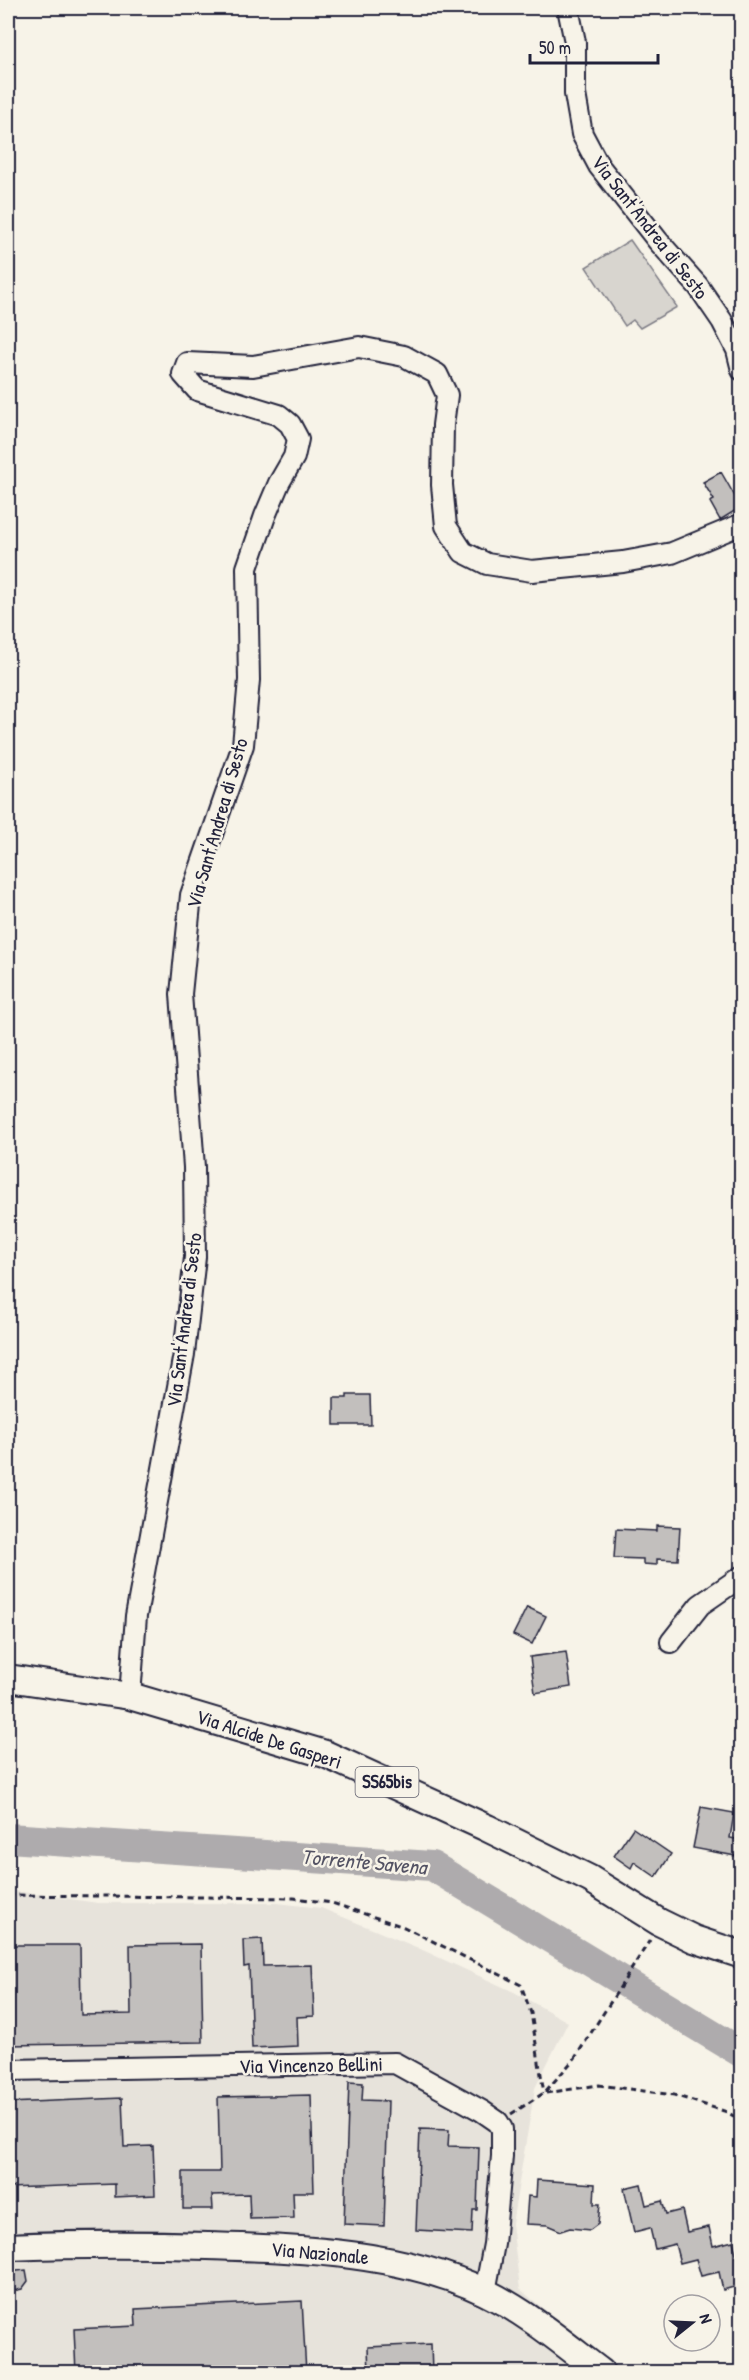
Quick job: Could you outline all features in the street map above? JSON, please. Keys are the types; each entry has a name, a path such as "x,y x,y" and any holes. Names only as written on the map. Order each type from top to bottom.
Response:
{"main road":[{"name":"Via Alcide De Gasperi","path":"8,1678 130,1696 325,1754 487,1828 590,1879 659,1922 741,1956"},
{"name":"Via Nazionale","path":"8,2247 92,2243 281,2248 382,2259 453,2279 485,2292 542,2327 602,2373"}],"street":[{"name":"Via Sant'Andrea di Sesto","path":"568,8 575,42 575,94 582,134 599,166 657,241 698,286 722,321 737,350 741,370"},
{"name":"Via Sant'Andrea di Sesto","path":"130,1696 136,1616 184,1354 195,1257 194,1167 181,993 191,895 243,745 249,681 247,568 265,516 279,483 294,457 298,440 290,424 279,415 196,390 183,374 187,363 253,366 359,346 405,356 437,374 447,395 443,425 442,485 446,526 463,552 487,564 532,571 623,562 672,553 741,524"},
{"path":"671,1642 700,1605 741,1576"},
{"name":"Via Vincenzo Bellini","path":"8,2070 395,2063 498,2122"},
{"path":"485,2292 494,2244 502,2156 503,2137 498,2122"}],"path":[{"path":"8,1895 294,1898 332,1903 404,1927 521,1985 531,2013 544,2093"},
{"path":"498,2122 544,2093 574,2058 651,1938"},
{"path":"544,2093 599,2085 674,2095 727,2112 741,2121"}],"shaded area":[{"path":"630,240 677,307 640,328 633,320 625,326 586,267"},
{"path":"8,1890 98,1903 277,1903 321,1908 416,1947 514,1992 568,2022 535,2088 512,2224 520,2289 617,2372 8,2372"}],"building":[{"path":"721,472 741,507 720,520 710,502 714,500 703,482"},
{"path":"347,1395 370,1395 371,1425 334,1425 334,1398 347,1398"},
{"path":"657,1526 680,1527 678,1560 657,1559 657,1565 643,1564 643,1559 614,1558 616,1529 657,1531"},
{"path":"527,1607 546,1616 532,1644 513,1635"},
{"path":"566,1652 571,1687 535,1693 530,1657"},
{"path":"701,1807 734,1813 730,1838 741,1840 741,1857 693,1848"},
{"path":"633,1828 671,1854 656,1877 634,1862 631,1868 614,1856"},
{"path":"262,1939 263,1966 312,1965 314,2016 297,2017 298,2046 252,2048 249,1966 244,1967 243,1940"},
{"path":"201,1944 203,2042 8,2045 8,1945 80,1945 81,2015 131,2014 130,1945"},
{"path":"349,2082 363,2083 362,2100 388,2101 384,2226 344,2224"},
{"path":"311,2095 314,2192 293,2192 294,2218 250,2219 249,2194 212,2195 213,2209 183,2209 183,2172 220,2172 218,2097"},
{"path":"122,2098 124,2147 153,2146 155,2195 115,2197 115,2184 8,2188 8,2103"},
{"path":"420,2129 449,2130 448,2146 479,2147 477,2210 473,2210 472,2233 416,2230"},
{"path":"537,2180 595,2184 594,2204 600,2204 598,2224 590,2230 570,2228 561,2231 547,2225 526,2224 528,2196 536,2197"},
{"path":"641,2184 646,2205 662,2201 666,2214 682,2210 687,2232 709,2227 713,2246 733,2241 737,2258 741,2257 741,2285 723,2290 719,2272 701,2276 696,2259 680,2263 675,2244 655,2249 650,2228 634,2232 624,2188"},
{"path":"26,2270 28,2281 22,2289 8,2292 8,2272"},
{"path":"302,2301 306,2373 76,2373 74,2329 136,2326 135,2309"},
{"path":"431,2344 432,2373 369,2373 368,2347"}],"waterway":[{"name":"Torrente Savena","path":"8,1838 432,1866 742,2053"}]}
